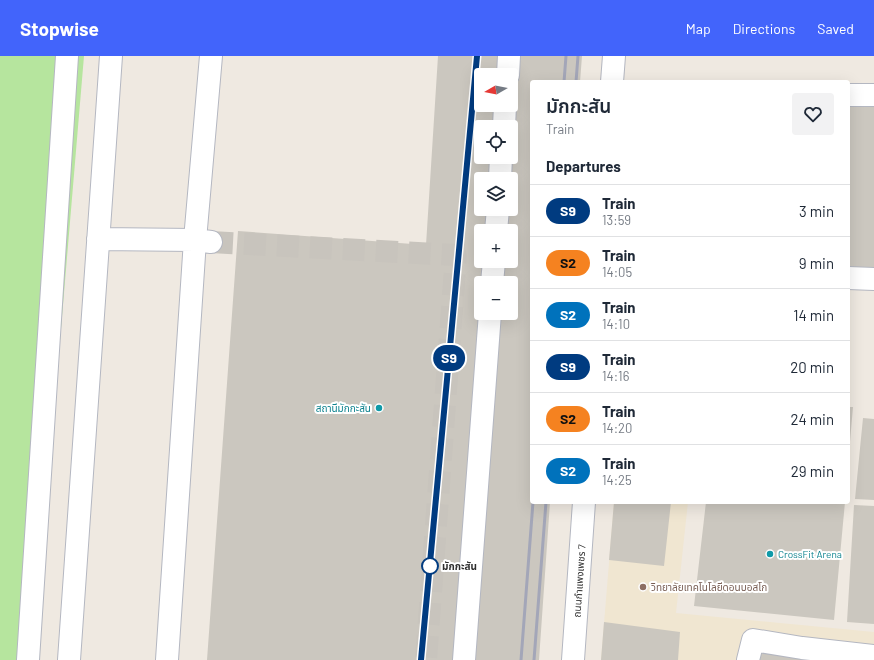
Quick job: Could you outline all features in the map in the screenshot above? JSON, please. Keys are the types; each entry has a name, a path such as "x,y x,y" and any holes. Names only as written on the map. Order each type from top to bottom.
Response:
{"street":[{"path":"28,660 67,56"},
{"path":"69,660 111,56"},
{"path":"166,660 203,241 211,56"},
{"path":"508,68 509,56"},
{"path":"612,80 614,56"},
{"path":"850,95 874,94"},
{"path":"98,239 203,241"},
{"path":"850,278 874,279"},
{"path":"464,660 489,320"},
{"name":"ถนนกำแพงเพชร 7","path":"573,660 584,504"},
{"path":"748,660 753,640 802,648 874,656"}],"shaded area":[{"name":"วิทยาลัยเทคโนโลยีดอนบอสโก","path":"614,504 688,504 676,613 874,632 874,660 601,660"}],"green space":[{"path":"0,56 84,56 33,660 0,660"}],"building":[{"name":"สถานีมักกะสัน","path":"438,56 582,56 580,80 530,80 530,504 550,504 539,660 207,660 238,231 426,245"},
{"path":"850,100 874,100 874,271 850,271"},
{"path":"850,407 853,407 850,442"},
{"path":"863,418 874,419 874,500 855,499"},
{"path":"614,504 671,504 664,566 609,560"},
{"name":"CrossFit Arena","path":"706,504 845,504 834,620 694,606"},
{"path":"854,505 874,506 874,624 847,622"},
{"path":"604,622 680,632 678,660 601,660"},
{"path":"760,643 862,660 758,660"}],"tunnel":[{"path":"211,242 456,255 426,660"}],"railway":[{"path":"421,660 477,56"},
{"path":"564,80 566,56"},
{"path":"576,80 578,56"},
{"path":"521,660 533,504"},
{"path":"534,660 546,504"}],"train":[{"name":"S9","path":"421,660 477,56"}],"place":[{"name":"สถานีมักกะสัน","path":"379,408"},
{"name":"CrossFit Arena","path":"770,554"},
{"name":"มักกะสัน","path":"430,566"},
{"name":"วิทยาลัยเทคโนโลยีดอนบอสโก","path":"643,587"}]}
